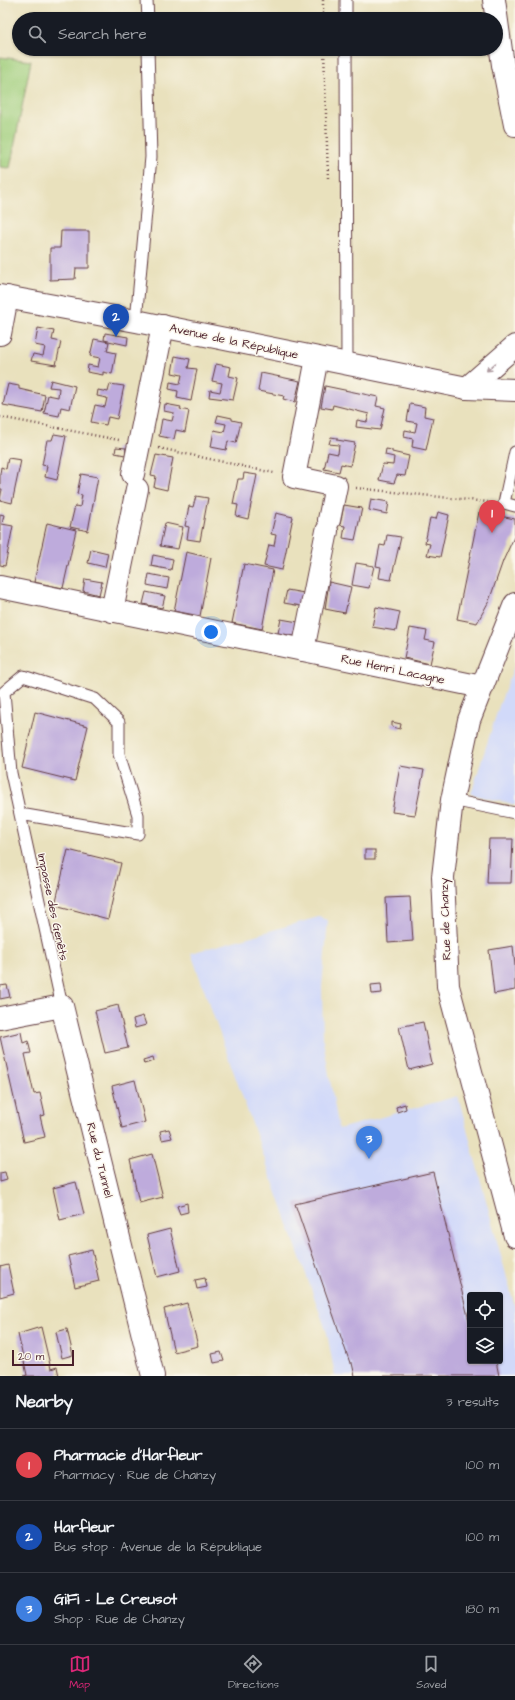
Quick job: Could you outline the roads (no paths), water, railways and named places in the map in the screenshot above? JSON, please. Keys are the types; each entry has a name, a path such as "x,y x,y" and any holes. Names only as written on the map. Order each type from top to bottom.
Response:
{"street":[{"path":"494,0 496,12"},
{"path":"502,56 515,125"},
{"path":"0,334 4,297"},
{"name":"Avenue de la République","path":"4,297 163,326 467,388 515,390"},
{"path":"112,611 163,326"},
{"path":"467,388 515,346"},
{"path":"303,650 336,486 294,477 317,358"},
{"name":"Rue Henri Lacagne","path":"0,588 482,687"},
{"name":"Rue de Chanzy","path":"515,604 469,720 452,800 443,877 448,986 515,1236"},
{"path":"0,1018 62,1006"},
{"name":"Rue du Tunnel","path":"62,1006 153,1376"}],"lane":[{"path":"147,0 148,12"},
{"path":"346,0 346,12"},
{"path":"136,321 151,157 148,56"},
{"path":"346,56 348,364"},
{"path":"515,452 504,503 515,506"},
{"name":"Impasse des Genêts","path":"20,814 138,834 138,815 119,754 119,722 95,699 23,676 4,692 11,773 62,1006"},
{"path":"452,800 515,812"}],"place":[{"name":"Harfleur","path":"116,337"},
{"name":"Pharmacie d'Harfleur","path":"492,533"},
{"name":"GiFi - Le Creusot","path":"369,1159"}]}
